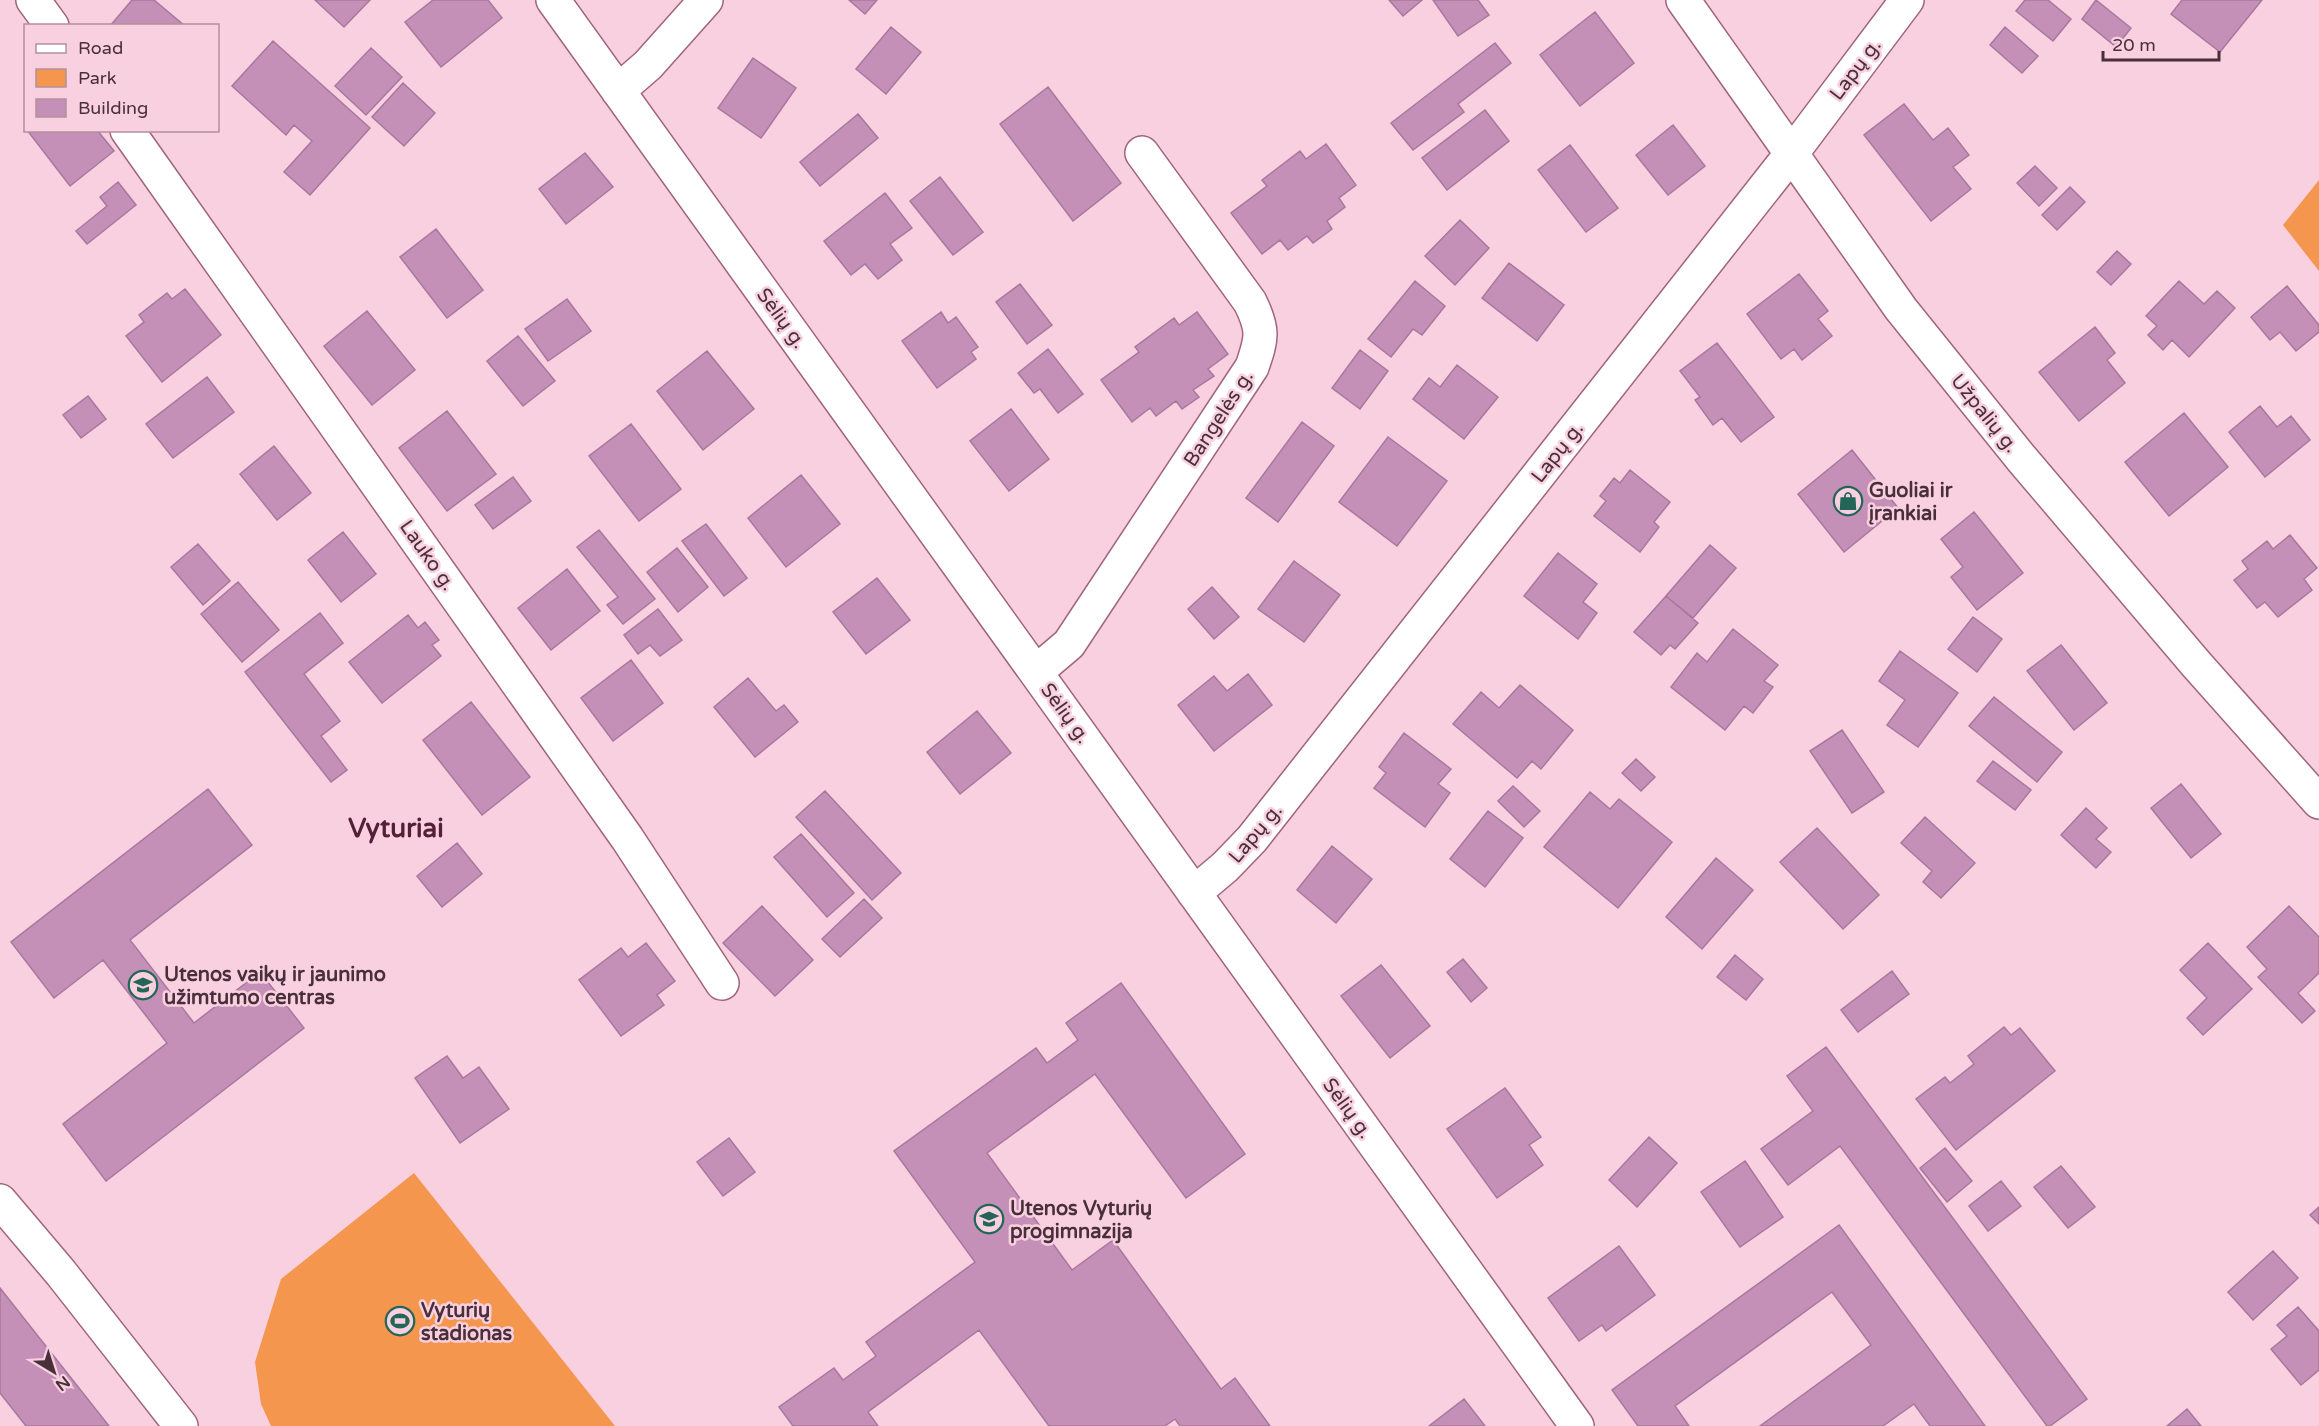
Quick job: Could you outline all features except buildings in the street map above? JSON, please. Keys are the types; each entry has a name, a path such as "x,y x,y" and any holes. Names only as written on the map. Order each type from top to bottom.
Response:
{"street":[{"path":"33,0 51,24"},
{"name":"Sėlių g.","path":"553,0 1577,1426"},
{"path":"618,91 648,65 706,0"},
{"name":"Užpalių g.","path":"1683,0 1901,309 2021,458 2197,665 2319,802"},
{"name":"Lapų g.","path":"1194,893 1225,867 1252,839 1792,153 1907,0"},
{"name":"Lauko g.","path":"129,132 620,829 722,983"},
{"name":"Bangelės g.","path":"1036,672 1069,644 1252,367 1261,340 1258,320 1250,302 1142,153"},
{"path":"0,1201 61,1273 181,1426"}],"green space":[{"path":"2319,180 2319,271 2283,225"},
{"name":"Vyturių stadionas","path":"414,1173 615,1426 271,1426 261,1404 255,1362 281,1279"}],"place":[{"name":"Guoliai ir įrankiai","path":"1848,501"},
{"name":"Utenos vaikų ir jaunimo užimtumo centras","path":"143,985"},
{"name":"Utenos Vyturių progimnazija","path":"989,1219"},
{"name":"Vyturių stadionas","path":"400,1321"}],"district":[{"name":"Vyturiai","path":"396,828"}]}
